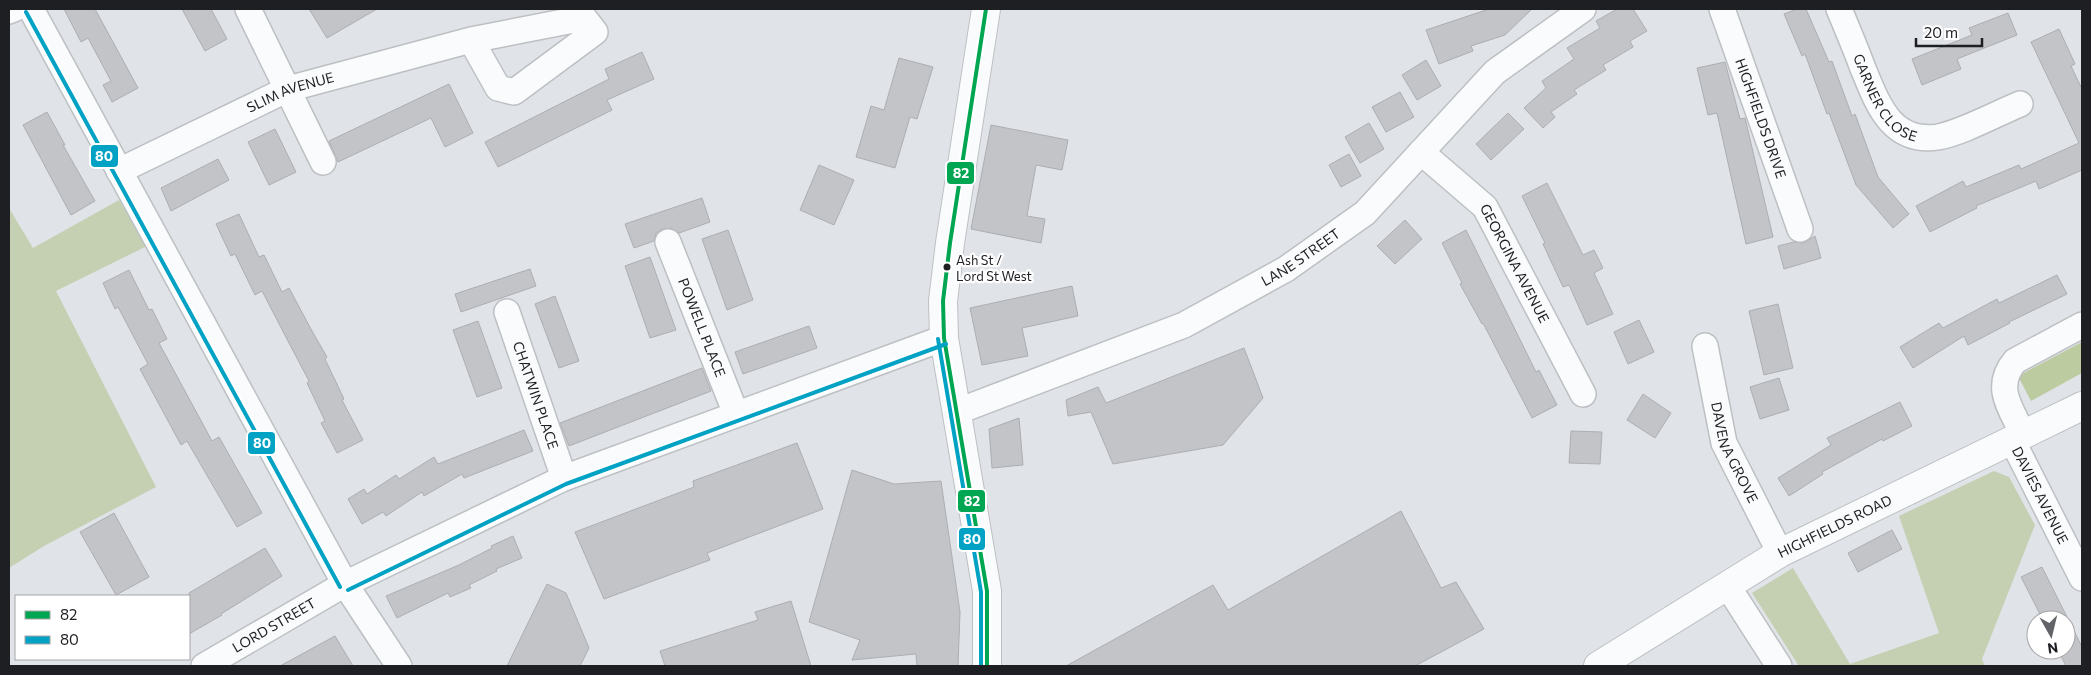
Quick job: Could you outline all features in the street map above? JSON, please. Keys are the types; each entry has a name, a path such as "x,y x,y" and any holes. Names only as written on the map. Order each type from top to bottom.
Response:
{"main road":[{"path":"986,9 943,301 944,338 987,591 987,666"},
{"name":"HIGHFIELDS ROAD","path":"1598,666 1780,553 2082,406"}],"street":[{"path":"9,11 14,9"},
{"path":"32,9 345,584 399,666"},
{"path":"248,9 324,162"},
{"name":"LANE STREET","path":"956,412 1184,325 1277,274 1365,213 1495,72 1583,9"},
{"name":"HIGHFIELDS DRIVE","path":"1722,9 1800,229"},
{"name":"GARNER CLOSE","path":"1839,9 1884,114 1900,129 1919,137 1940,137 2020,104"},
{"name":"SLIM AVENUE","path":"119,171 288,89 471,40"},
{"name":"GEORGINA AVENUE","path":"1421,152 1485,207 1583,394"},
{"name":"POWELL PLACE","path":"668,242 736,414"},
{"name":"CHATWIN PLACE","path":"507,312 564,478"},
{"name":"DAVIES AVENUE","path":"2082,324 2015,361 2005,378 2005,392 2018,437 2082,578"},
{"name":"LORD STREET","path":"204,666 345,584 564,478 944,338"},
{"name":"DAVENA GROVE","path":"1706,346 1724,443 1780,553"},
{"path":"1727,585 1779,666"}],"green space":[{"path":"119,200 147,246 56,291 156,487 44,546 9,568 9,208 33,248"},
{"path":"2082,342 2082,373 2031,401 2018,376"},
{"path":"1994,471 2009,477 2035,525 1982,659 1985,666 1799,666 1752,593 1793,568 1850,664 1939,633 1899,516"}],"building":[{"path":"64,9 95,9 138,88 112,102 103,85 111,81 88,38 81,42"},
{"path":"182,9 211,9 227,39 205,51"},
{"path":"309,9 377,9 327,38"},
{"path":"1489,9 1532,9 1505,35 1471,46 1473,51 1439,64 1426,30"},
{"path":"1617,9 1633,9 1647,31 1630,41 1633,47 1603,65 1606,70 1574,90 1577,94 1551,112 1555,117 1543,128 1524,108 1546,88 1542,81 1574,59 1567,48 1600,28 1596,21"},
{"path":"1797,9 1806,9 1829,62 1832,61 1852,116 1855,114 1878,177 1909,214 1893,228 1856,185 1805,54 1802,56 1784,14"},
{"path":"2008,13 2017,35 1957,59 1961,69 1922,85 1912,59 1972,35 1969,28"},
{"path":"2059,29 2075,64 2071,66 2082,89 2082,170 2039,189 2036,181 1976,206 1977,208 1930,232 1916,206 1963,181 1966,187 2019,165 2021,169 2079,143 2031,42"},
{"path":"642,52 654,79 607,100 612,110 498,167 485,142 609,79 605,69"},
{"path":"899,58 933,67 917,119 910,117 895,168 856,157 871,106 884,110"},
{"path":"1426,60 1441,86 1417,100 1402,75"},
{"path":"1725,62 1740,119 1745,118 1773,237 1746,244 1717,113 1708,115 1697,68"},
{"path":"449,84 473,133 445,147 431,118 338,162 329,141"},
{"path":"1400,92 1414,117 1386,132 1372,107"},
{"path":"47,112 65,145 63,145 95,201 71,215 23,125"},
{"path":"1508,113 1524,129 1491,160 1476,144"},
{"path":"1369,123 1384,149 1360,163 1345,137"},
{"path":"991,125 1068,140 1062,170 1036,165 1027,216 1045,219 1041,243 971,229"},
{"path":"275,129 296,172 269,185 248,142"},
{"path":"1349,154 1361,176 1341,187 1329,165"},
{"path":"218,159 229,180 171,211 161,188"},
{"path":"819,165 854,180 834,225 800,210"},
{"path":"1547,183 1583,255 1594,250 1603,268 1594,273 1613,314 1587,325 1569,285 1563,287 1543,244 1545,243 1522,196"},
{"path":"702,198 710,222 679,233 671,228 663,229 656,233 654,241 634,248 625,224"},
{"path":"239,214 259,257 264,255 282,292 289,288 327,357 325,359 344,399 342,400 363,440 337,453 321,423 325,421 307,383 309,381 262,291 255,295 235,254 231,256 216,224"},
{"path":"1405,220 1422,239 1395,264 1377,246"},
{"path":"728,230 753,300 727,310 702,239"},
{"path":"1466,230 1536,372 1539,370 1557,405 1532,418 1483,323 1460,284 1462,283 1442,243"},
{"path":"1815,236 1821,258 1784,269 1778,246 1794,242 1804,243"},
{"path":"650,257 676,330 650,338 625,266"},
{"path":"530,269 536,286 461,312 455,294"},
{"path":"129,270 149,310 152,309 167,339 159,343 212,441 219,437 262,513 237,527 187,441 181,445 140,369 148,364 118,307 115,309 103,283"},
{"path":"2057,275 2067,294 2009,322 1968,345 1964,336 1913,368 1900,347 1939,323 1943,328 1997,299 1999,303"},
{"path":"1072,286 1078,316 1022,328 1028,356 982,365 970,308"},
{"path":"555,296 579,361 559,368 535,304"},
{"path":"1778,304 1793,368 1764,375 1749,311"},
{"path":"1639,320 1654,352 1628,364 1614,332"},
{"path":"478,321 502,388 477,397 453,330"},
{"path":"809,326 817,348 743,374 735,352"},
{"path":"1244,348 1263,398 1223,445 1113,464 1091,412 1068,416 1066,400 1098,387 1106,403"},
{"path":"702,368 711,391 569,446 560,423"},
{"path":"1779,378 1789,410 1760,419 1750,387"},
{"path":"1643,394 1671,413 1655,438 1627,420"},
{"path":"1900,402 1912,426 1883,441 1882,439 1822,472 1823,474 1789,496 1778,478 1831,445 1827,438"},
{"path":"1019,418 1023,465 992,468 989,429"},
{"path":"524,430 533,451 464,478 462,474 424,496 422,492 386,516 383,512 362,524 348,499 364,489 367,494 396,475 399,479 434,457 438,464"},
{"path":"1571,431 1602,432 1600,464 1569,463"},
{"path":"797,443 823,509 707,553 710,560 604,599 575,532 694,487 693,481"},
{"path":"852,470 894,484 941,481 960,612 958,666 917,666 916,654 852,660 860,640 809,622"},
{"path":"1401,511 1441,588 1456,582 1484,629 1415,666 1066,666 1213,585 1228,610"},
{"path":"114,513 149,577 116,595 80,532"},
{"path":"1892,530 1902,549 1858,572 1848,553"},
{"path":"513,536 522,558 496,569 497,571 469,585 471,588 450,597 448,593 397,618 386,596 459,565 492,548 491,546"},
{"path":"265,548 282,576 190,633 189,593"},
{"path":"2042,567 2064,610 2038,610 2021,577"},
{"path":"547,584 566,593 589,648 580,666 507,666"},
{"path":"791,601 811,666 665,666 660,651 758,620 755,612"},
{"path":"2076,635 2082,647 2082,666 2066,666 2063,660 2076,660"},
{"path":"335,636 353,666 280,666"}],"transit line":[{"name":"82","path":"986,9 950,243 943,301 944,338 987,591 987,666"},
{"name":"80","path":"26,12 340,587"},
{"name":"80","path":"938,339 981,592 981,666"},
{"name":"80","path":"348,590 566,484 946,344"}],"place":[{"name":"Ash St / Lord St West","path":"947,267"}]}
